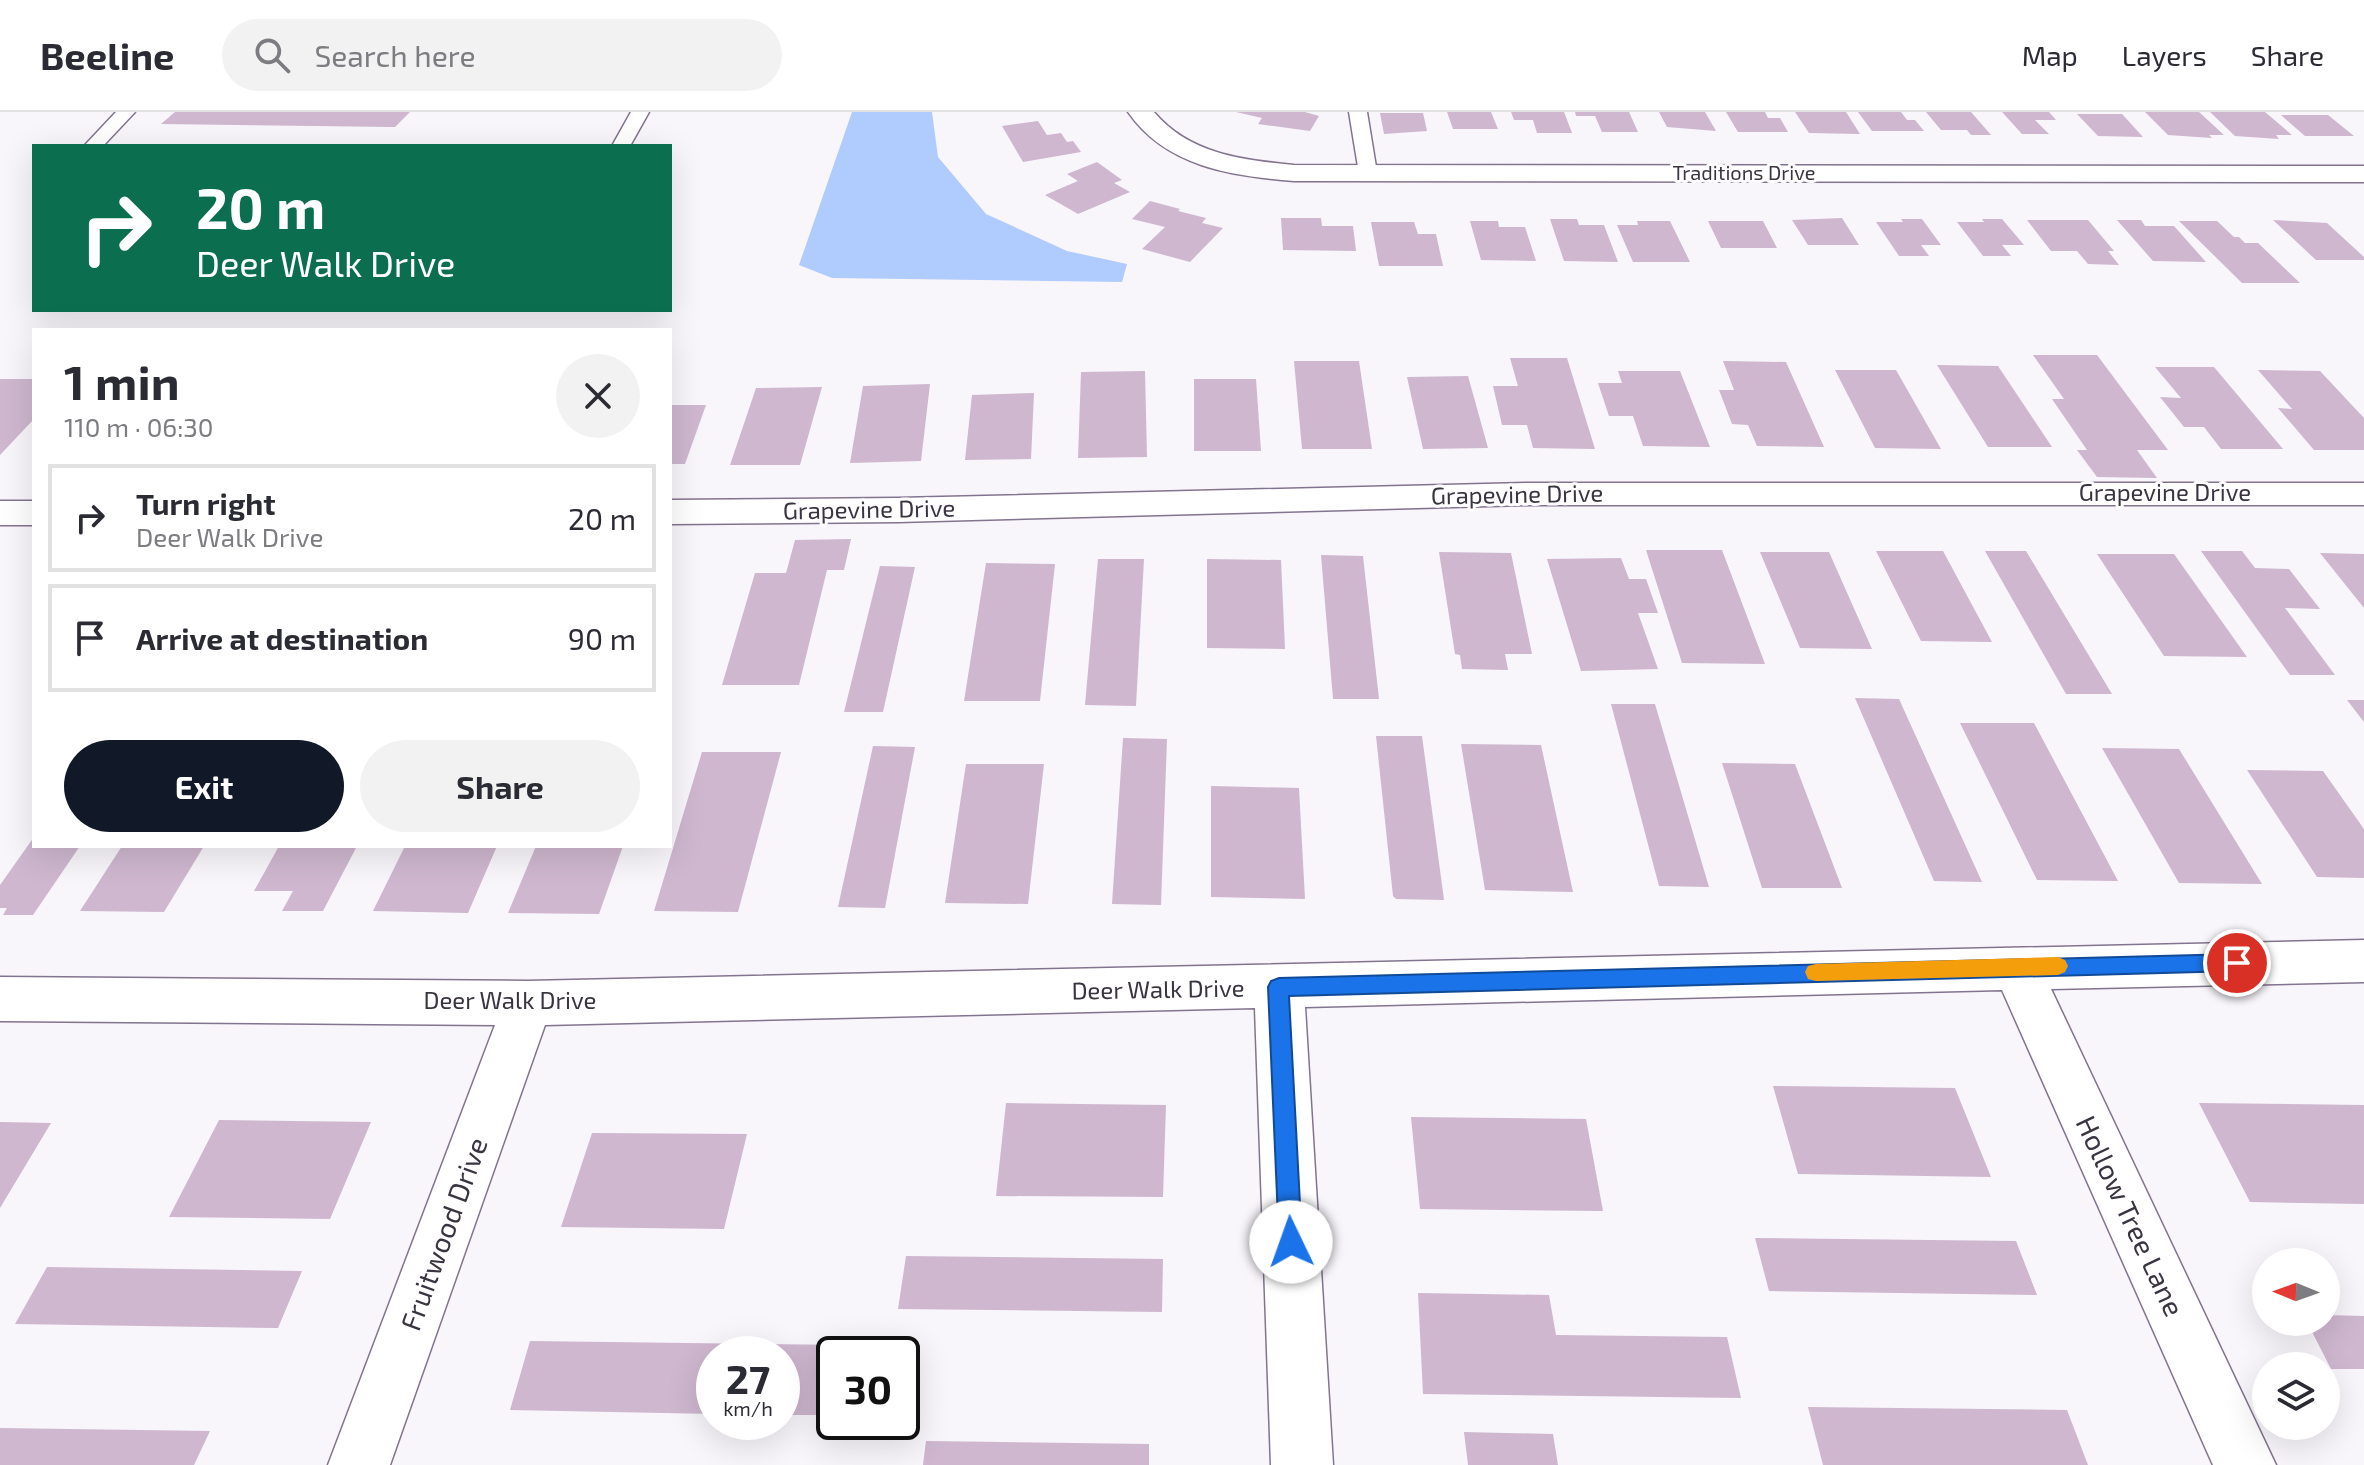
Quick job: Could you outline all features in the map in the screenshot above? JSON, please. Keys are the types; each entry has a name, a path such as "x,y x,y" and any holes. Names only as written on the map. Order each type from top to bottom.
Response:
{"street":[{"name":"Traditions Drive","path":"1141,112 1157,132 1179,146 1238,166 1294,173 2364,174"},
{"name":"Grapevine Drive","path":"672,512 884,511 1545,493 2364,494"},
{"path":"0,513 32,513"},
{"name":"Deer Walk Drive","path":"0,999 528,1003 2364,961"},
{"name":"Hollow Tree Lane","path":"2016,967 2245,1465"},
{"path":"1279,987 1302,1465"},
{"name":"Fruitwood Drive","path":"359,1465 528,1003"}],"lane":[{"path":"95,144 126,112"},
{"path":"622,144 640,112"},
{"path":"1358,112 1368,173"}],"water":[{"path":"852,112 932,112 938,157 986,214 1067,251 1127,264 1122,282 832,278 799,265"}],"building":[{"path":"175,112 410,112 395,127 161,124"},
{"path":"1236,112 1305,112 1319,116 1310,131 1258,124 1262,118"},
{"path":"1447,112 1491,112 1498,129 1453,129"},
{"path":"1511,112 1564,112 1572,133 1537,133 1533,120 1514,120"},
{"path":"1575,112 1629,112 1638,132 1602,132 1595,116 1576,116"},
{"path":"1659,112 1705,112 1716,131 1667,127"},
{"path":"1726,112 1765,112 1768,118 1780,118 1788,132 1738,132"},
{"path":"1795,112 1846,112 1860,134 1809,133"},
{"path":"1858,112 1901,112 1907,120 1915,120 1924,131 1872,131"},
{"path":"1926,112 1971,112 1991,135 1971,135 1967,130 1941,130"},
{"path":"2002,112 2049,112 2056,120 2035,120 2049,134 2022,134"},
{"path":"2145,112 2199,112 2224,135 2209,135 2212,138 2168,135"},
{"path":"2210,112 2265,112 2292,135 2276,135 2279,139 2235,136"},
{"path":"1380,113 1423,113 1427,131 1384,134"},
{"path":"2077,114 2122,114 2143,137 2098,136"},
{"path":"2281,115 2328,115 2354,136 2305,136"},
{"path":"1038,121 1047,135 1061,133 1067,142 1073,141 1081,152 1023,162 1002,126"},
{"path":"1097,162 1122,180 1114,183 1130,192 1078,214 1045,195 1078,181 1067,174"},
{"path":"1150,201 1206,218 1202,223 1223,228 1190,262 1142,249 1165,227 1132,219"},
{"path":"1281,218 1321,218 1322,226 1353,226 1356,251 1283,250"},
{"path":"1842,218 1859,245 1808,245 1792,220"},
{"path":"1550,219 1577,219 1579,225 1604,225 1618,262 1564,261"},
{"path":"1901,219 1922,219 1941,245 1921,245 1929,256 1899,256 1876,222 1903,222"},
{"path":"1982,219 2002,219 2024,245 2002,245 2011,256 1983,256 1957,222 1984,222"},
{"path":"2027,220 2088,220 2114,251 2108,251 2119,265 2088,264 2077,251 2051,251"},
{"path":"2117,220 2141,220 2145,226 2174,226 2206,262 2153,261"},
{"path":"2273,220 2327,223 2364,260 2316,260"},
{"path":"1470,221 1498,221 1499,227 1525,227 1536,261 1481,260"},
{"path":"1637,221 1670,221 1690,262 1633,262 1617,225 1638,225"},
{"path":"1708,221 1763,221 1777,248 1721,248"},
{"path":"2179,221 2217,221 2245,243 2258,243 2300,283 2242,283"},
{"path":"1371,222 1414,222 1418,234 1436,234 1443,266 1379,266"},
{"path":"2033,355 2097,355 2168,450 2137,450 2157,478 2097,477 2077,450 2087,450 2052,399 2064,399"},
{"path":"1510,358 1567,358 1595,449 1533,448 1527,425 1502,425 1493,386 1518,386"},
{"path":"1294,361 1359,361 1372,449 1302,449"},
{"path":"1723,361 1786,362 1824,447 1757,446 1748,425 1732,424 1719,390 1734,390"},
{"path":"1937,365 1998,366 2052,447 1988,447"},
{"path":"2155,367 2214,367 2283,449 2221,449 2204,427 2184,427 2160,397 2181,398"},
{"path":"1835,370 1896,370 1941,449 1875,448"},
{"path":"2258,370 2320,371 2364,418 2364,450 2314,450 2278,408 2292,409"},
{"path":"1145,371 1147,457 1078,458 1081,372"},
{"path":"1618,371 1680,371 1710,447 1643,446 1633,416 1609,416 1598,383 1622,383"},
{"path":"1468,376 1488,448 1423,449 1407,377"},
{"path":"0,379 32,379 32,421 0,455"},
{"path":"1194,379 1256,379 1261,451 1194,451"},
{"path":"930,384 921,461 850,463 863,386"},
{"path":"822,387 800,465 730,465 756,388"},
{"path":"1034,393 1031,459 965,460 972,395"},
{"path":"672,405 706,405 685,464 672,464"},
{"path":"851,539 844,570 827,570 799,685 722,685 755,573 786,573 795,540"},
{"path":"1646,550 1722,550 1765,664 1682,663"},
{"path":"1876,551 1943,551 1992,642 1921,641"},
{"path":"1985,551 2026,551 2112,694 2066,694"},
{"path":"2201,551 2242,551 2255,568 2289,569 2320,609 2285,608 2335,675 2290,675"},
{"path":"1439,552 1511,553 1532,654 1505,654 1508,670 1462,669 1460,655 1455,654"},
{"path":"1760,552 1829,552 1872,649 1800,648"},
{"path":"2320,553 2364,554 2364,608"},
{"path":"2097,554 2174,554 2247,657 2164,656"},
{"path":"1321,555 1363,556 1379,699 1333,699"},
{"path":"1621,558 1629,579 1646,579 1658,613 1638,613 1658,669 1581,671 1547,559"},
{"path":"1098,559 1144,559 1136,706 1085,705"},
{"path":"1207,559 1281,560 1285,649 1207,648"},
{"path":"986,563 1055,564 1040,701 964,701"},
{"path":"880,566 915,567 883,712 844,712"},
{"path":"1855,698 1899,699 1982,882 1934,881"},
{"path":"2347,700 2364,700 2364,722"},
{"path":"1611,704 1655,704 1709,887 1659,886"},
{"path":"1960,723 2034,723 2118,881 2037,880"},
{"path":"1376,736 1422,736 1444,900 1396,899 1393,896"},
{"path":"1123,738 1167,739 1161,905 1112,904"},
{"path":"1461,744 1541,745 1573,892 1485,890"},
{"path":"873,746 915,747 885,908 838,907"},
{"path":"2102,748 2179,749 2262,884 2179,883"},
{"path":"702,752 781,752 738,912 654,911"},
{"path":"1722,763 1795,764 1842,888 1762,888"},
{"path":"966,764 1044,764 1028,904 945,903"},
{"path":"2247,770 2323,771 2364,829 2364,878 2317,877"},
{"path":"1211,786 1299,788 1305,899 1211,897"},
{"path":"32,840 32,848 79,848 33,915 3,915 7,908 0,908 0,885"},
{"path":"121,848 203,848 164,912 80,911"},
{"path":"278,848 356,848 323,911 282,911 293,891 254,891"},
{"path":"404,848 496,848 468,913 373,911"},
{"path":"535,848 622,848 599,914 508,913"},
{"path":"1773,1086 1955,1088 1991,1177 1798,1174"},
{"path":"1006,1103 1166,1105 1163,1197 996,1196"},
{"path":"2199,1103 2364,1105 2364,1204 2250,1202"},
{"path":"1411,1117 1586,1119 1603,1211 1420,1209"},
{"path":"219,1120 371,1122 330,1219 169,1217"},
{"path":"0,1122 51,1123 0,1208"},
{"path":"592,1133 747,1134 724,1229 561,1227"},
{"path":"1755,1238 2016,1241 2037,1295 1769,1291"},
{"path":"906,1256 1163,1259 1162,1312 898,1309"},
{"path":"47,1267 302,1271 278,1328 15,1324"},
{"path":"1418,1293 1549,1295 1556,1335 1727,1337 1741,1398 1423,1394"},
{"path":"2340,1315 2364,1316 2364,1369 2340,1369 2340,1352 2322,1352 2314,1336 2340,1336"},
{"path":"530,1341 696,1343 696,1414 510,1410"},
{"path":"800,1344 816,1345 816,1415 800,1415"},
{"path":"1808,1407 2067,1410 2088,1465 1823,1465"},
{"path":"0,1428 210,1431 194,1465 0,1465"},
{"path":"1464,1432 1553,1434 1558,1465 1468,1465"},
{"path":"926,1441 1149,1444 1149,1465 923,1465"}],"slow traffic":[{"path":"1816,972 2058,966"}],"route":[{"path":"1291,1242 1279,987 2237,963"}]}
